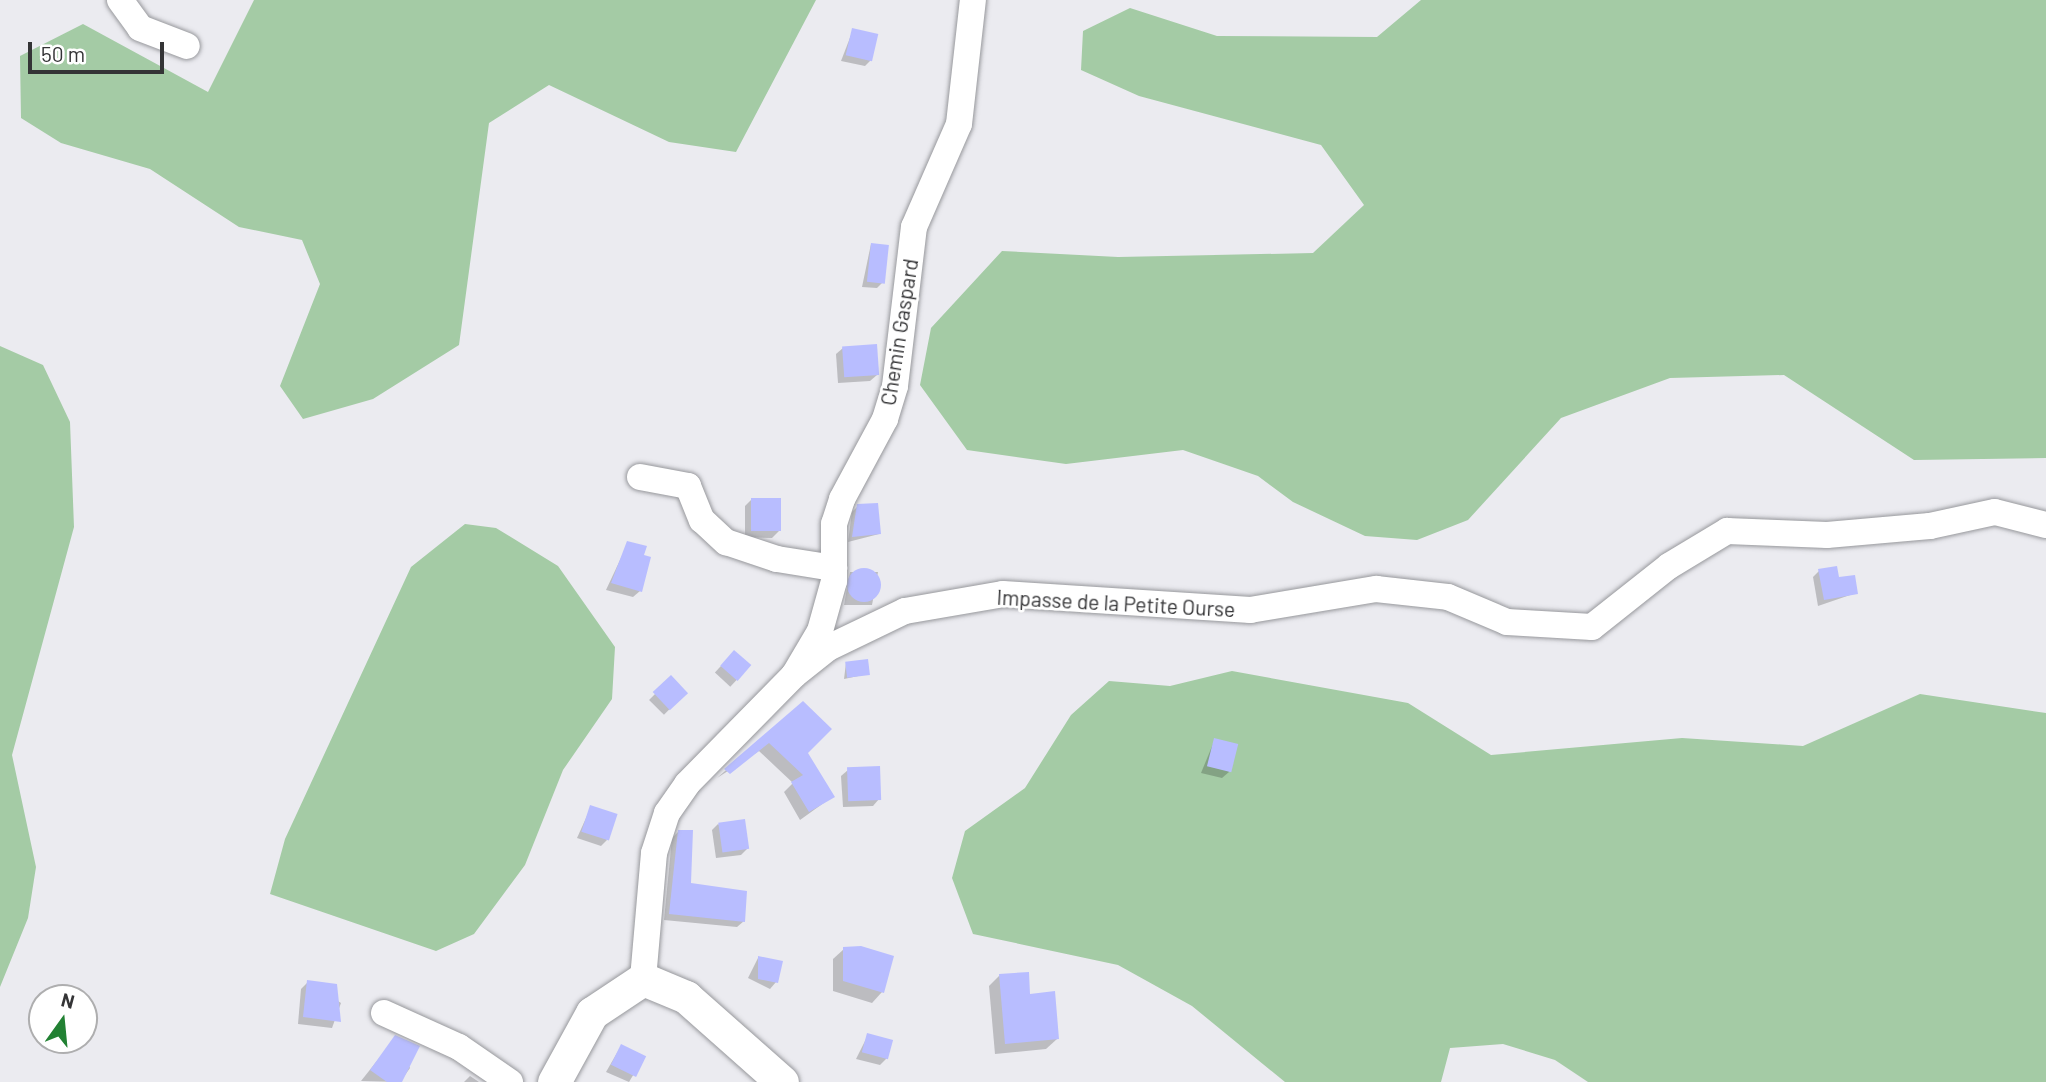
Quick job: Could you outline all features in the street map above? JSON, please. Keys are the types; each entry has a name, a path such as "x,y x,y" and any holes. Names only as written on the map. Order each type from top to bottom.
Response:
{"main road":[{"path":"554,1082 592,1013 643,979 686,998 782,1082"}],"street":[{"path":"120,0 139,28 187,46"},
{"name":"Chemin Gaspard","path":"643,979 654,853 667,813 687,784 794,676 820,631 834,568 842,499 885,419 895,386 914,227 959,124 973,0"},
{"path":"639,477 688,486 702,520 726,542 834,568"},
{"name":"Impasse de la Petite Ourse","path":"794,676 828,648 905,611 1003,593 1250,610 1376,589 1448,597 1507,622 1592,626 1727,531 1827,535 1930,526 1995,512 2046,525"},
{"path":"384,1013 459,1046 510,1082"}],"green space":[{"path":"254,0 816,0 736,152 669,142 549,85 489,123 459,345 373,399 303,419 280,386 320,284 302,240 239,227 150,169 61,143 21,118 20,56 83,24 208,92"},
{"path":"1421,0 2046,0 2046,458 1914,460 1784,375 1670,378 1561,418 1468,520 1417,540 1365,536 1293,502 1258,476 1183,450 1066,464 967,450 920,385 931,328 1002,251 1118,257 1313,253 1364,205 1321,145 1139,96 1081,70 1083,31 1130,8 1217,36 1377,37"},
{"path":"0,346 43,365 70,422 74,527 12,755 36,867 28,918 0,987"},
{"path":"465,524 496,528 558,566 615,647 612,699 563,770 525,865 474,934 436,951 270,894 285,839 411,567"},
{"path":"1232,671 1408,703 1491,755 1682,738 1803,746 1920,694 2046,713 2046,1082 1588,1082 1555,1060 1503,1044 1450,1048 1441,1082 1285,1082 1192,1006 1118,965 973,934 952,878 965,831 1025,788 1071,715 1109,681 1170,686"}],"building":[{"path":"852,28 878,34 872,61 846,55"},
{"path":"871,243 889,245 885,284 867,282"},
{"path":"877,344 879,375 844,377 842,346"},
{"path":"751,498 781,498 781,531 751,531"},
{"path":"878,503 881,534 852,537 857,504"},
{"path":"627,541 647,546 644,555 651,557 642,592 611,583"},
{"path":"1837,566 1839,577 1855,575 1858,594 1824,600 1818,569"},
{"path":"864,568 876,573 881,585 876,597 864,602 852,597 847,585 852,573"},
{"path":"734,650 751,665 738,681 720,666"},
{"path":"868,659 870,675 847,678 845,662"},
{"path":"671,675 688,693 670,710 653,692"},
{"path":"803,701 832,729 808,753 835,797 809,812 791,782 803,775 769,743 730,774 724,769"},
{"path":"1214,738 1238,744 1231,772 1207,766"},
{"path":"880,766 881,800 848,801 847,767"},
{"path":"590,805 618,814 609,841 581,832"},
{"path":"745,819 749,849 722,852 718,823"},
{"path":"678,830 693,830 691,883 747,891 745,922 669,914"},
{"path":"861,946 894,956 884,993 843,981 843,947"},
{"path":"758,956 783,961 778,983 758,979"},
{"path":"1029,972 1030,994 1055,991 1059,1039 1005,1044 999,974"},
{"path":"307,980 337,984 341,1022 303,1017"},
{"path":"867,1033 893,1040 888,1059 862,1052"},
{"path":"395,1035 420,1046 402,1082 387,1082 370,1070"},
{"path":"621,1044 646,1056 636,1077 611,1065"}]}
